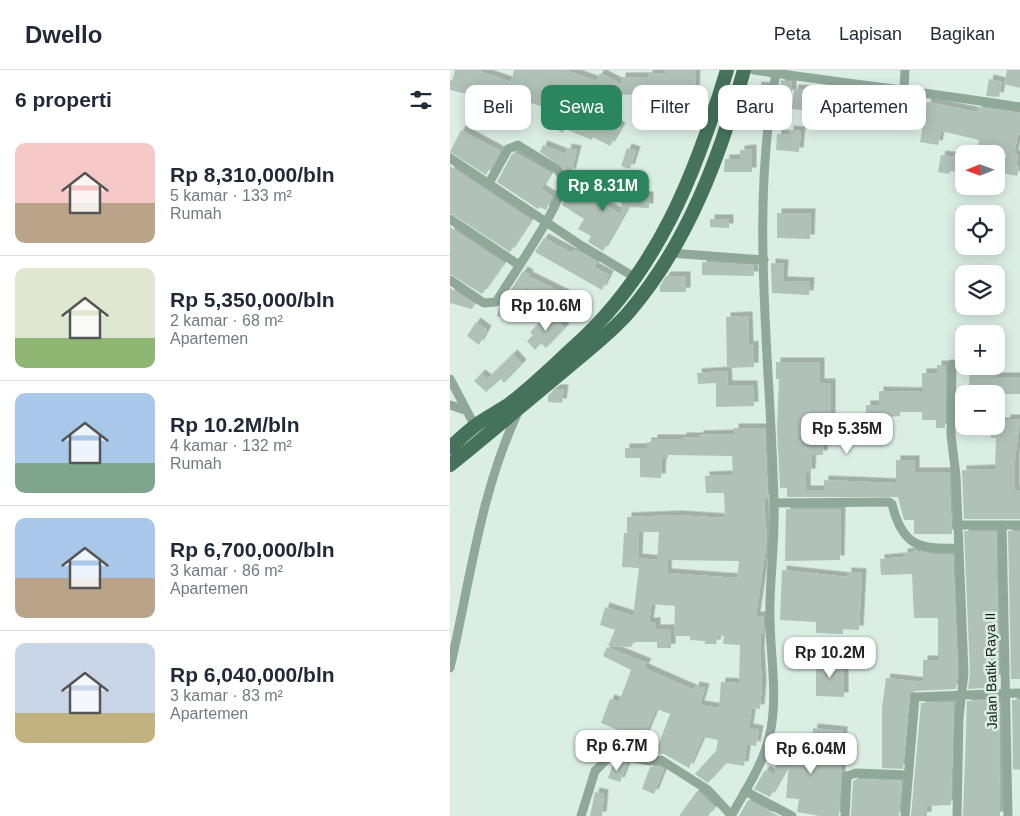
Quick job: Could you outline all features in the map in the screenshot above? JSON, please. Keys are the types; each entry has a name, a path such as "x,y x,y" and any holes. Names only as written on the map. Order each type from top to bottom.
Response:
{"main road":[{"path":"450,448 475,426 508,405 577,344 598,324 636,278 682,198 698,160 727,70"},
{"path":"740,85 744,70"},
{"path":"713,117 718,118"},
{"path":"450,465 611,331 629,312 670,253 717,160 727,130"}],"street":[{"path":"754,70 780,72 860,85"},
{"path":"904,85 905,70"},
{"path":"581,816 595,770 611,755 651,761 661,760 708,790 731,816 758,768 769,738 774,700 770,603 774,503 766,358 762,202 767,120 780,72"},
{"path":"926,92 1020,107"},
{"path":"450,280 484,303 493,304 546,221 564,185 562,174 558,170 522,146 514,145 508,149 489,183"},
{"path":"450,158 636,278"},
{"path":"450,219 519,265"},
{"path":"670,253 764,260"},
{"path":"952,364 951,435 956,476 964,673 961,693 957,816"},
{"path":"450,378 475,426"},
{"path":"450,405 465,410"},
{"path":"450,668 492,476 504,442 520,407"},
{"path":"774,503 890,502 901,531 917,546 935,549 958,548"},
{"path":"957,525 1020,525"},
{"name":"Jalan Batik Raya II","path":"1002,525 1008,816"},
{"path":"905,816 915,696 961,693 1020,693"},
{"path":"845,816 847,776 856,773 907,775"},
{"path":"744,791 777,813 792,816"}],"building":[{"path":"455,70 476,70 511,82 514,70 565,70 596,81 600,73 621,84 621,77 648,77 648,74 665,73 665,70 696,70 695,85 632,85 632,94 622,95 622,85 541,85 541,106 531,103 531,85 465,85 465,94 450,90 450,80 452,81"},
{"path":"1007,70 1020,70 1020,88 1004,84"},
{"path":"989,79 1002,82 999,97 986,96"},
{"path":"781,80 792,82 792,85 780,85"},
{"path":"794,89 802,90 802,110 792,109"},
{"path":"927,102 977,112 978,107 1020,113 1020,135 1018,134 1014,154 1011,154 1018,155 1016,165 1019,165 1017,176 1005,174 1005,145 978,145 979,140 941,131 938,145 920,142 922,130 926,130"},
{"path":"461,130 500,151 486,175 450,152"},
{"path":"567,130 619,130 610,146 593,137 592,140"},
{"path":"789,130 801,131 799,152 776,150 777,134 789,135"},
{"path":"543,145 566,154 567,148 577,150 571,174 540,152"},
{"path":"627,148 636,151 630,169 621,166"},
{"path":"752,149 752,172 724,172 725,159 740,159 740,150"},
{"path":"516,153 551,173 541,189 552,196 546,210 540,207 538,209 497,182 512,154"},
{"path":"941,155 955,157 955,172 950,171 949,174 938,172"},
{"path":"450,166 531,220 510,252 450,213"},
{"path":"622,181 637,182 637,196 649,196 649,208 628,207 603,251 588,242 591,236 578,229 584,219 562,205 569,186 621,214"},
{"path":"777,213 811,213 810,239 777,238"},
{"path":"710,219 729,219 729,228 710,227"},
{"path":"450,227 504,263 482,294 450,274"},
{"path":"544,238 572,253 574,250 597,262 594,267 609,275 602,290 535,252"},
{"path":"702,262 753,265 754,276 702,275"},
{"path":"771,263 784,264 783,281 810,282 809,295 772,293"},
{"path":"523,271 529,274 528,276 573,298 572,300 584,307 579,317 527,287 524,291 542,307 541,309 520,299 514,320 497,316 500,307"},
{"path":"666,276 686,276 686,292 660,292 660,286"},
{"path":"450,288 475,304 472,309 450,303"},
{"path":"549,313 565,328 546,348 541,343 535,350 527,341 533,335 530,332"},
{"path":"748,316 749,346 754,345 754,367 727,368 726,317"},
{"path":"476,322 487,330 479,345 467,336"},
{"path":"513,354 522,364 504,383 501,379 486,392 474,381 481,374 487,379"},
{"path":"776,362 820,362 820,383 831,383 831,431 824,431 823,455 812,455 811,473 806,473 806,490 824,490 824,480 896,483 896,460 915,460 915,472 949,472 952,534 914,534 914,520 904,520 898,497 787,497 787,488 780,488 777,429 779,379 776,379"},
{"path":"937,365 946,365 945,428 936,428 936,420 922,420 922,412 900,412 900,416 876,418 876,427 866,427 866,405 879,405 879,391 922,392 922,373 937,373"},
{"path":"727,371 728,385 753,385 754,406 716,407 716,383 698,384 697,373"},
{"path":"970,375 1020,377 1020,394 1005,394 1005,385 969,385"},
{"path":"556,389 564,389 562,403 548,402 548,395"},
{"path":"1006,419 1020,419 1015,459 1015,490 1020,490 1020,519 964,519 962,470 995,469 996,438 991,438 991,435 1005,435"},
{"path":"734,428 765,428 768,499 764,499 767,540 756,616 764,616 764,634 761,634 760,652 762,685 760,709 752,708 749,728 759,730 756,746 747,744 744,766 726,763 708,783 695,774 716,751 718,740 703,737 689,768 664,754 655,754 670,714 656,709 638,753 620,750 627,734 601,723 610,699 619,702 631,670 603,656 607,647 647,663 644,668 694,690 695,686 705,688 700,705 719,708 721,682 739,683 740,645 723,644 724,636 718,635 716,644 705,644 705,641 690,640 690,636 674,636 675,606 652,604 649,622 656,622 656,629 671,629 671,648 657,648 657,642 634,642 631,647 608,646 615,630 600,625 605,607 633,616 639,568 622,567 624,533 627,533 627,517 677,515 725,518 724,493 706,493 705,476 733,475 732,456 668,455 668,458 662,458 661,478 640,477 640,458 625,458 625,448 647,448 647,442 653,442 653,439 682,439 682,437 699,437 699,435 734,434","holes":["639,532 659,532 657,560 638,558","668,560 739,561 737,578 667,573"]},
{"path":"786,509 841,509 840,560 785,561"},
{"path":"964,531 996,531 999,679 986,679 986,688 968,689 970,673"},
{"path":"1008,531 1020,531 1020,679 1011,679"},
{"path":"913,550 932,554 953,554 958,673 956,689 915,691 910,693 903,769 882,768 882,708 886,678 923,682 923,660 938,660 938,618 914,618 912,574 881,575 880,559 903,557 903,553 913,552"},
{"path":"782,570 847,577 847,572 862,573 859,630 843,629 843,634 816,633 816,622 780,620"},
{"path":"816,661 844,661 844,697 816,696"},
{"path":"1020,699 1020,770 1013,769 1012,700"},
{"path":"999,700 1000,816 963,816 967,701"},
{"path":"954,702 951,805 927,806 927,816 911,816 921,703"},
{"path":"813,728 843,731 839,816 820,816 797,812 799,799 786,798 789,764 770,797 754,789 765,770 775,775 776,753 811,756"},
{"path":"614,762 627,764 620,782 608,778"},
{"path":"659,766 664,769 654,794 642,789 650,767"},
{"path":"857,779 902,781 899,816 851,816 853,781"},
{"path":"697,791 715,807 708,816 679,816"},
{"path":"595,792 604,794 602,816 590,816"},
{"path":"748,800 779,816 739,816"}]}
